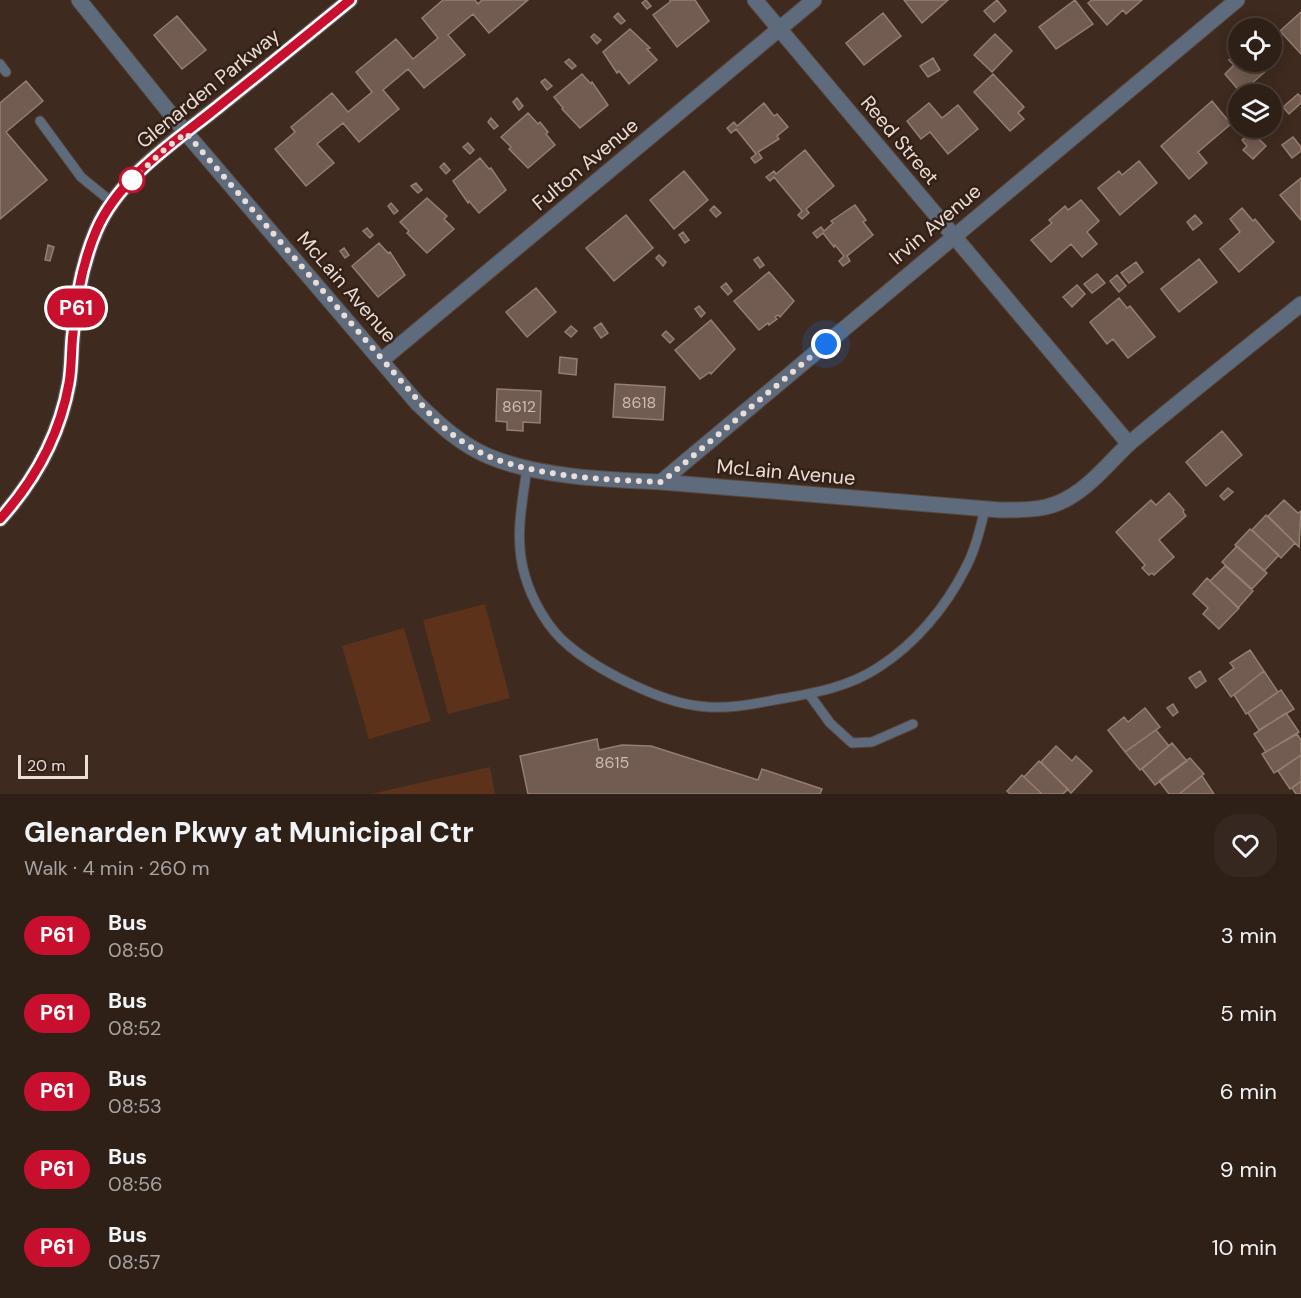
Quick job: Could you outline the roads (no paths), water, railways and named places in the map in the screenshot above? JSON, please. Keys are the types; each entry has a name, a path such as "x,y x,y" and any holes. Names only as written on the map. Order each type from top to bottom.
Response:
{"street":[{"name":"McLain Avenue","path":"79,0 186,133 418,404 452,434 488,456 527,468 626,481 662,482 985,509 1034,510 1070,498 1129,444 1301,304"},
{"name":"Glenarden Parkway","path":"0,519 27,485 53,438 69,381 80,279 97,229 113,203 145,166 350,0"},
{"name":"Reed Street","path":"755,0 1129,444"},
{"name":"Fulton Avenue","path":"382,360 814,0"},
{"name":"Irvin Avenue","path":"662,482 1237,0"}],"lane":[{"path":"0,64 6,72"},
{"path":"39,122 81,177 113,203"},
{"path":"527,468 519,537 525,577 550,626 567,644 618,677 669,699 696,706 720,708 744,706 809,694 848,684 877,669 900,652 928,623 953,590 966,568 985,509"},
{"path":"809,694 830,723 852,743 872,742 914,724"}]}
